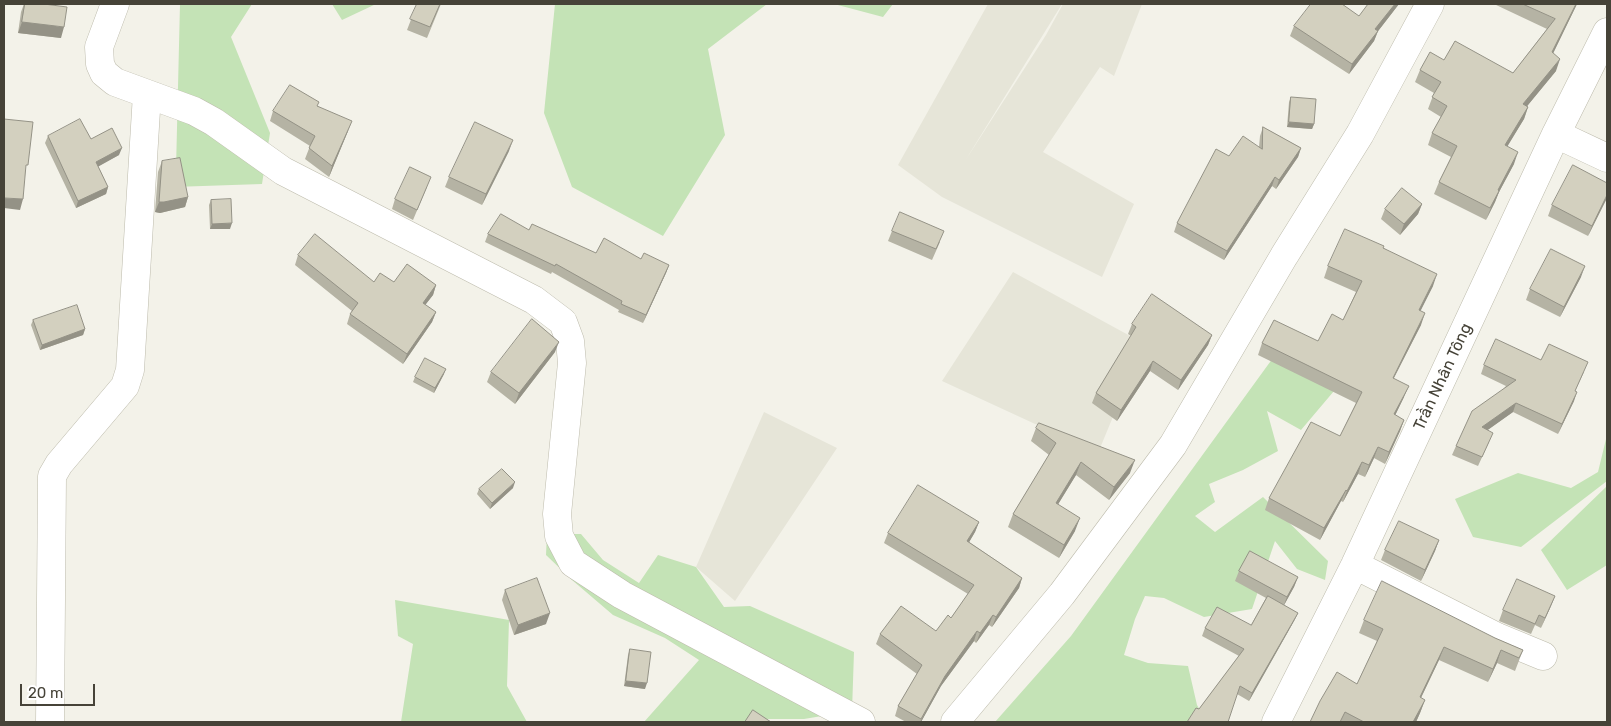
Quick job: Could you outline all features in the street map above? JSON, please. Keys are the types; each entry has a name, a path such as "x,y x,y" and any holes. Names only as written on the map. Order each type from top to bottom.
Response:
{"street":[{"path":"115,4 99,47 100,64 104,73 115,82 200,115 283,171 534,300 563,322 570,341 572,363 557,514 559,536 573,563 622,595 861,722"},
{"path":"954,722 1062,594 1173,446 1284,256 1360,134 1430,4"},
{"name":"Trần Nhân Tông","path":"1276,722 1355,566 1556,134 1607,32"},
{"path":"50,722 52,476 59,464 125,386 130,370 147,94"},
{"path":"1556,134 1607,158"},
{"path":"1355,566 1497,636 1543,656"}],"shaded area":[{"path":"988,4 1062,4 965,161 1046,35 1063,4 1142,4 1114,76 1100,67 1043,152 1134,204 1102,277 942,197 898,165"},
{"path":"1013,272 1154,349 1117,407 1098,453 942,381"},
{"path":"764,412 837,448 735,601 696,567"}],"green space":[{"path":"180,4 252,4 231,37 270,133 262,184 173,187 176,169"},
{"path":"332,4 376,4 342,20"},
{"path":"555,4 767,4 708,49 725,135 663,236 572,187 544,113"},
{"path":"834,4 893,4 883,17"},
{"path":"1278,351 1334,391 1301,430 1267,411 1278,451 1243,470 1209,484 1215,502 1195,516 1215,532 1263,497 1328,561 1325,580 1297,569 1275,541 1252,609 1204,617 1164,598 1145,596 1135,619 1124,655 1148,663 1188,666 1197,705 1207,722 995,722 1071,636"},
{"path":"1607,435 1607,481 1521,547 1473,537 1455,499 1518,473 1571,488 1598,472"},
{"path":"1607,486 1607,565 1567,590 1541,550"},
{"path":"547,534 581,534 603,560 639,583 658,555 696,567 724,607 750,606 854,652 852,711 804,719 760,719 759,722 644,722 699,660 665,638 613,615 546,555"},
{"path":"395,600 509,620 507,686 527,722 401,722 413,644 398,636"}],"building":[{"path":"25,4 67,7 64,27 22,22"},
{"path":"417,4 440,4 430,27 410,19"},
{"path":"1311,4 1342,4 1359,16 1368,4 1395,4 1375,29 1378,31 1352,64 1294,26"},
{"path":"1523,4 1576,4 1552,52 1560,59 1523,104 1528,107 1505,145 1518,152 1490,208 1439,182 1457,146 1432,133 1447,106 1432,97 1441,82 1420,70 1430,52 1444,60 1455,41 1513,73 1555,19"},
{"path":"290,85 319,102 317,106 352,121 332,166 309,148 315,136 273,111"},
{"path":"1291,97 1316,99 1314,124 1289,122"},
{"path":"4,119 33,122 23,199 4,198"},
{"path":"80,119 91,139 112,128 122,148 96,162 108,187 78,201 48,136"},
{"path":"475,122 513,140 486,194 449,177"},
{"path":"1263,127 1301,148 1279,180 1275,177 1227,251 1177,223 1216,149 1229,156 1243,136 1262,149"},
{"path":"180,158 188,197 159,202 162,161"},
{"path":"1573,165 1607,183 1607,195 1592,226 1552,205"},
{"path":"410,167 431,177 417,210 395,199"},
{"path":"1402,188 1422,204 1404,224 1385,209"},
{"path":"231,199 232,223 212,224 211,200"},
{"path":"900,212 944,231 936,249 892,231"},
{"path":"501,214 529,230 532,224 596,253 604,238 641,259 644,253 669,265 646,315 621,304 622,301 556,264 555,266 488,234"},
{"path":"1345,229 1384,246 1383,248 1437,274 1419,310 1425,313 1393,378 1409,386 1394,414 1404,420 1389,452 1378,447 1369,465 1362,462 1324,528 1269,498 1311,422 1340,436 1362,392 1262,343 1274,320 1318,341 1332,314 1343,320 1362,281 1328,266"},
{"path":"315,234 374,282 380,273 394,282 407,264 436,285 423,303 436,312 407,354 350,314 358,303 298,255"},
{"path":"1551,249 1585,266 1564,307 1530,289"},
{"path":"1152,294 1212,335 1181,380 1153,361 1121,410 1096,393 1136,327 1132,324"},
{"path":"77,305 85,329 42,345 33,320"},
{"path":"532,319 559,342 519,393 491,372"},
{"path":"1496,339 1541,360 1549,344 1588,362 1562,424 1516,403 1482,427 1493,433 1482,457 1456,446 1472,411 1516,380 1484,365"},
{"path":"425,358 446,369 435,388 415,377"},
{"path":"1039,423 1135,460 1114,487 1081,462 1056,503 1080,518 1064,545 1013,514 1056,443 1036,428"},
{"path":"502,469 515,482 492,503 479,489"},
{"path":"918,485 979,522 967,541 1022,578 996,617 993,615 980,633 977,631 945,676 921,719 898,706 922,665 880,634 901,606 936,631 948,615 951,618 974,585 888,533"},
{"path":"1399,521 1439,540 1425,570 1385,550"},
{"path":"1250,551 1298,577 1287,597 1239,571"},
{"path":"537,578 550,613 518,625 505,590"},
{"path":"1517,579 1555,596 1545,618 1539,615 1535,624 1503,610"},
{"path":"1382,581 1495,638 1523,650 1519,658 1501,650 1493,669 1444,647 1420,697 1425,700 1413,722 1364,722 1345,712 1340,722 1310,722 1337,672 1357,684 1383,629 1364,620"},
{"path":"1268,596 1298,613 1252,693 1240,686 1228,722 1187,722 1196,708 1199,709 1244,649 1205,628 1217,607 1251,625"},
{"path":"630,649 651,652 647,683 626,681"},
{"path":"753,710 771,722 745,722"}]}
